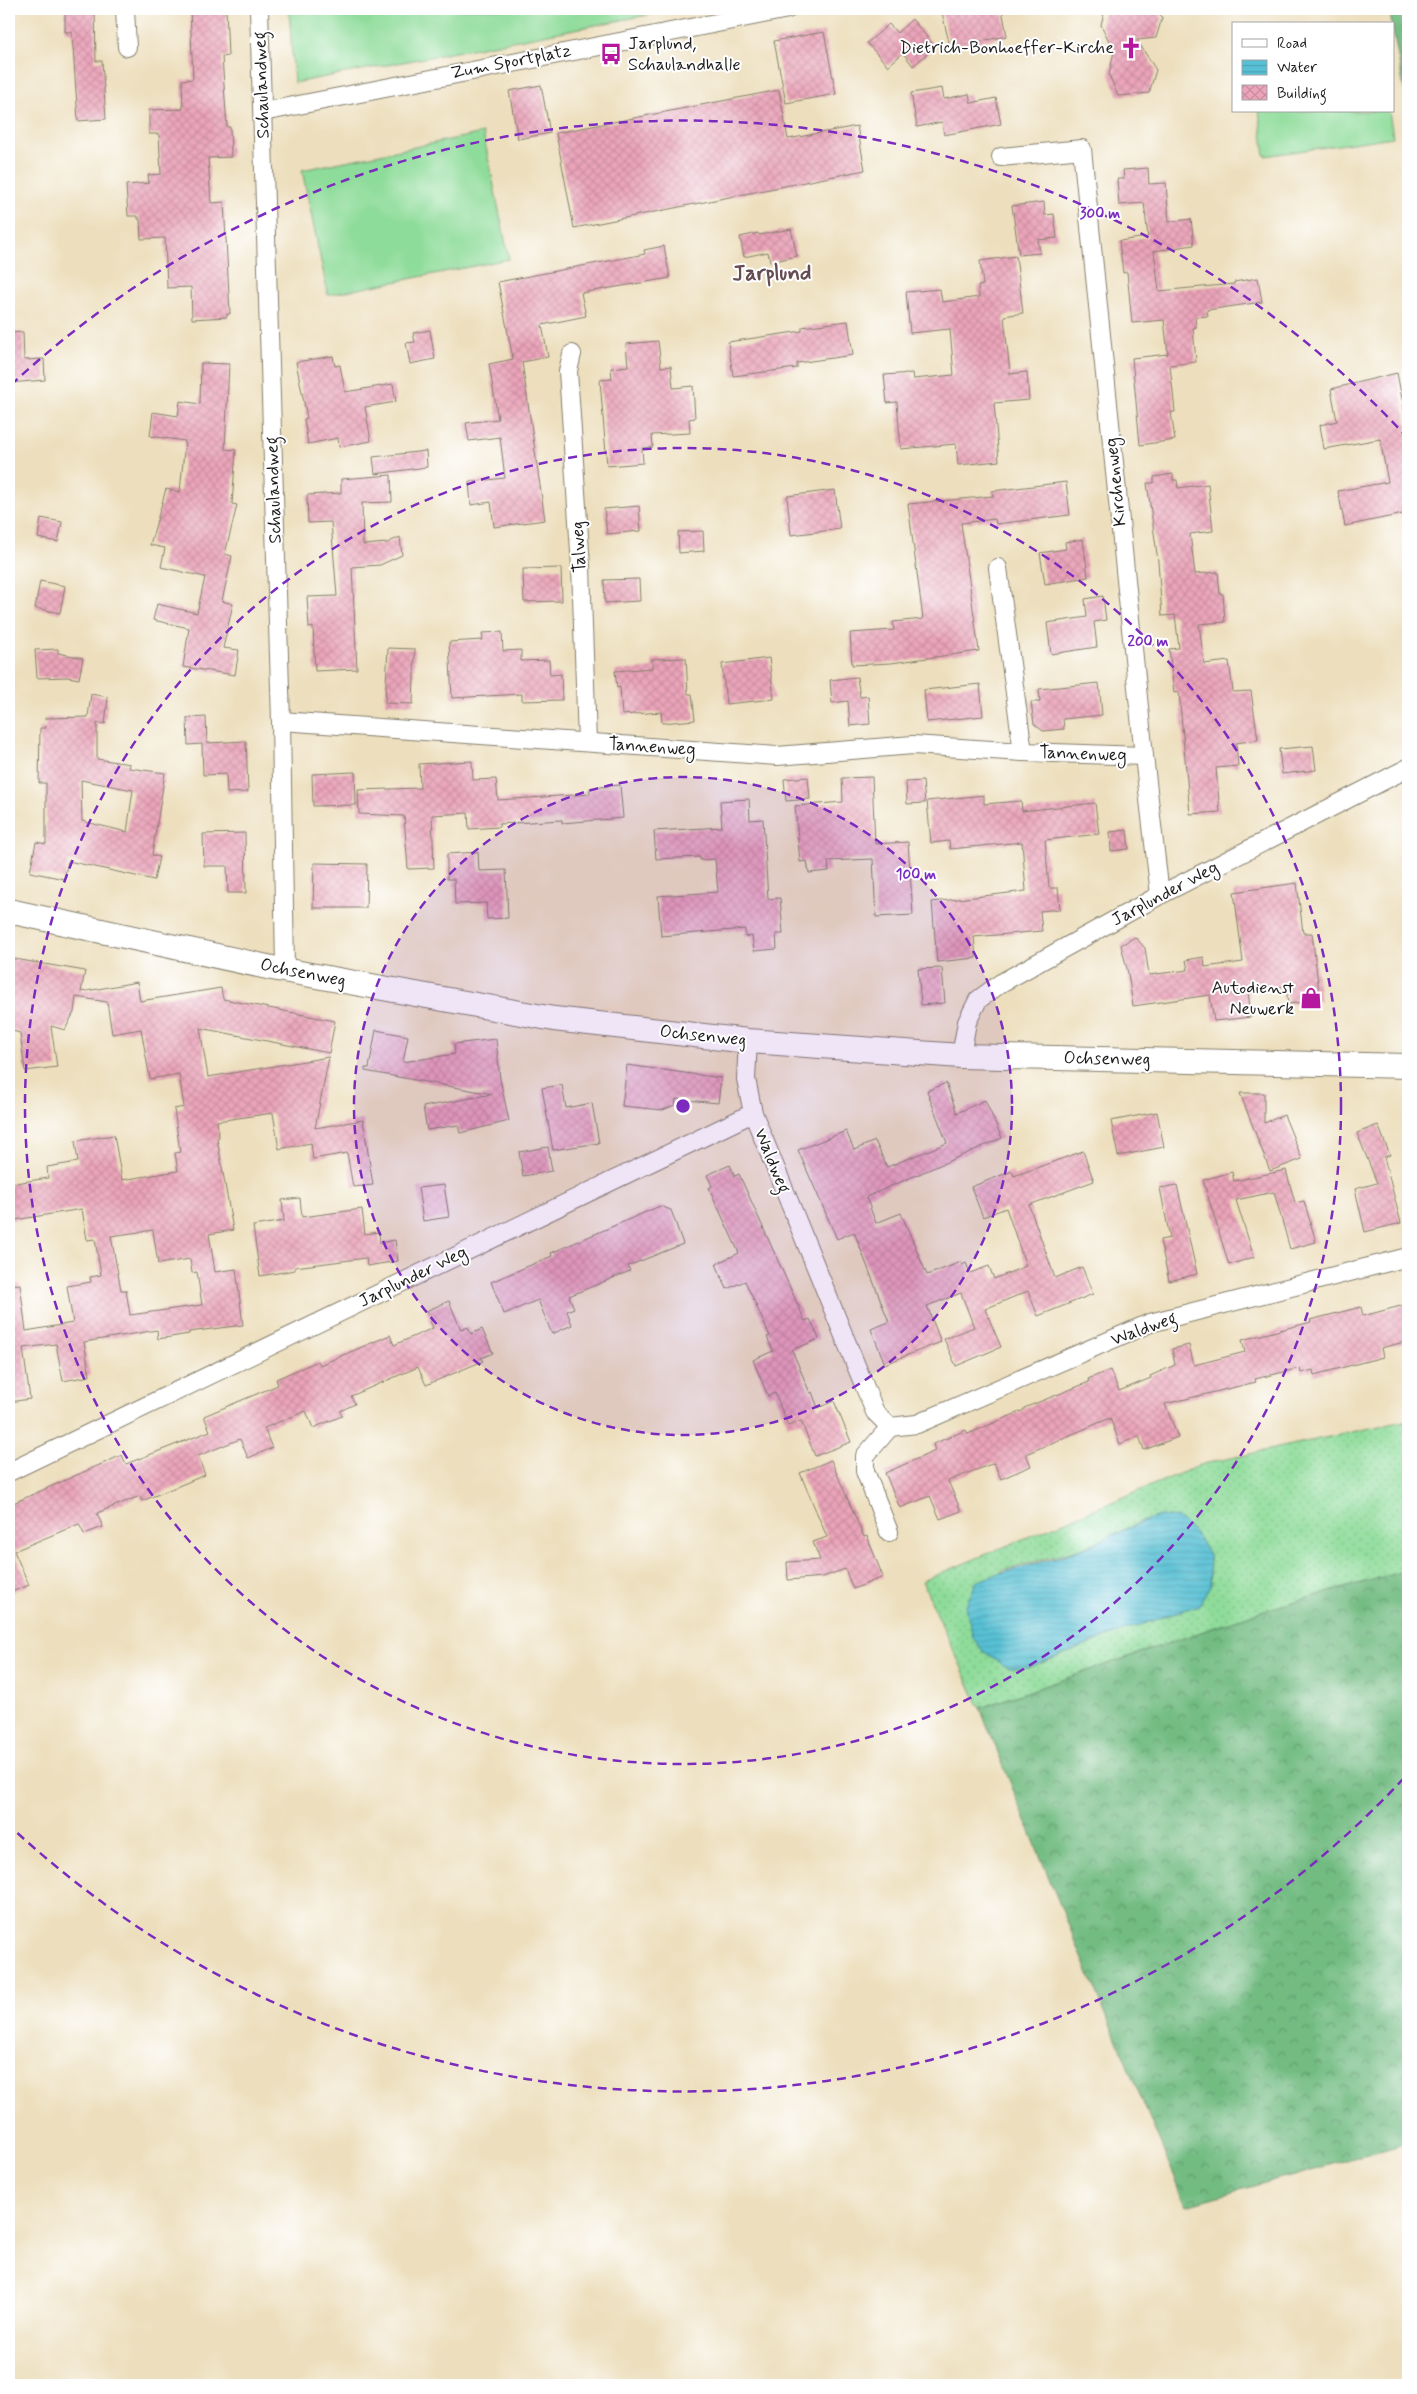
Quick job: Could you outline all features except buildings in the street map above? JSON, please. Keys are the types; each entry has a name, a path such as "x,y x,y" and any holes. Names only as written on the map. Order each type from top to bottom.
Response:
{"main road":[{"name":"Ochsenweg","path":"9,912 285,970 554,1019 748,1041 961,1056 1408,1066"}],"street":[{"path":"125,9 127,47"},
{"name":"Schaulandweg","path":"260,9 281,721 285,970"},
{"name":"Zum Sportplatz","path":"263,112 788,9"},
{"name":"Kirchenweg","path":"1001,157 1082,149 1160,895"},
{"name":"Talweg","path":"572,354 568,371 580,566 586,742"},
{"name":"Tannenweg","path":"998,568 1022,752"},
{"name":"Tannenweg","path":"281,721 777,756 913,744 1022,752 1144,756"},
{"name":"Jarplunder Weg","path":"961,1056 967,1022 978,1000 1001,983 1160,895 1408,768"},
{"path":"748,1041 746,1079 753,1113"},
{"name":"Jarplunder Weg","path":"9,1472 753,1113"},
{"name":"Waldweg","path":"753,1113 875,1412 890,1427 917,1424 1150,1323 1408,1257"},
{"path":"889,1532 865,1471 865,1456 890,1427"}],"green space":[{"path":"289,9 679,9 294,83"},
{"path":"1389,9 1408,9 1408,110 1394,36 1394,22 1391,22"},
{"path":"1259,112 1389,112 1393,137 1265,156"},
{"path":"483,133 509,259 328,295 302,170"},
{"path":"1408,1420 1408,1570 1265,1610 980,1708 922,1581 1203,1464","holes":["1160,1516 1114,1634 1029,1668 1001,1571 1078,1550 1141,1522"]},
{"path":"1408,1570 1408,2143 1186,2205 1055,1893 980,1708 1265,1610"}],"water":[{"path":"1160,1516 1178,1518 1195,1533 1209,1554 1211,1585 1199,1605 1114,1634 1029,1668 1008,1668 983,1651 973,1638 966,1606 976,1582 1079,1550"}],"place":[{"name":"Dietrich-Bonhoeffer-Kirche","path":"1131,48"},
{"name":"Jarplund, Schaulandhalle","path":"611,54"},
{"name":"Autodienst Neuwerk","path":"1311,998"}],"district":[{"name":"Jarplund","path":"772,274"}]}
